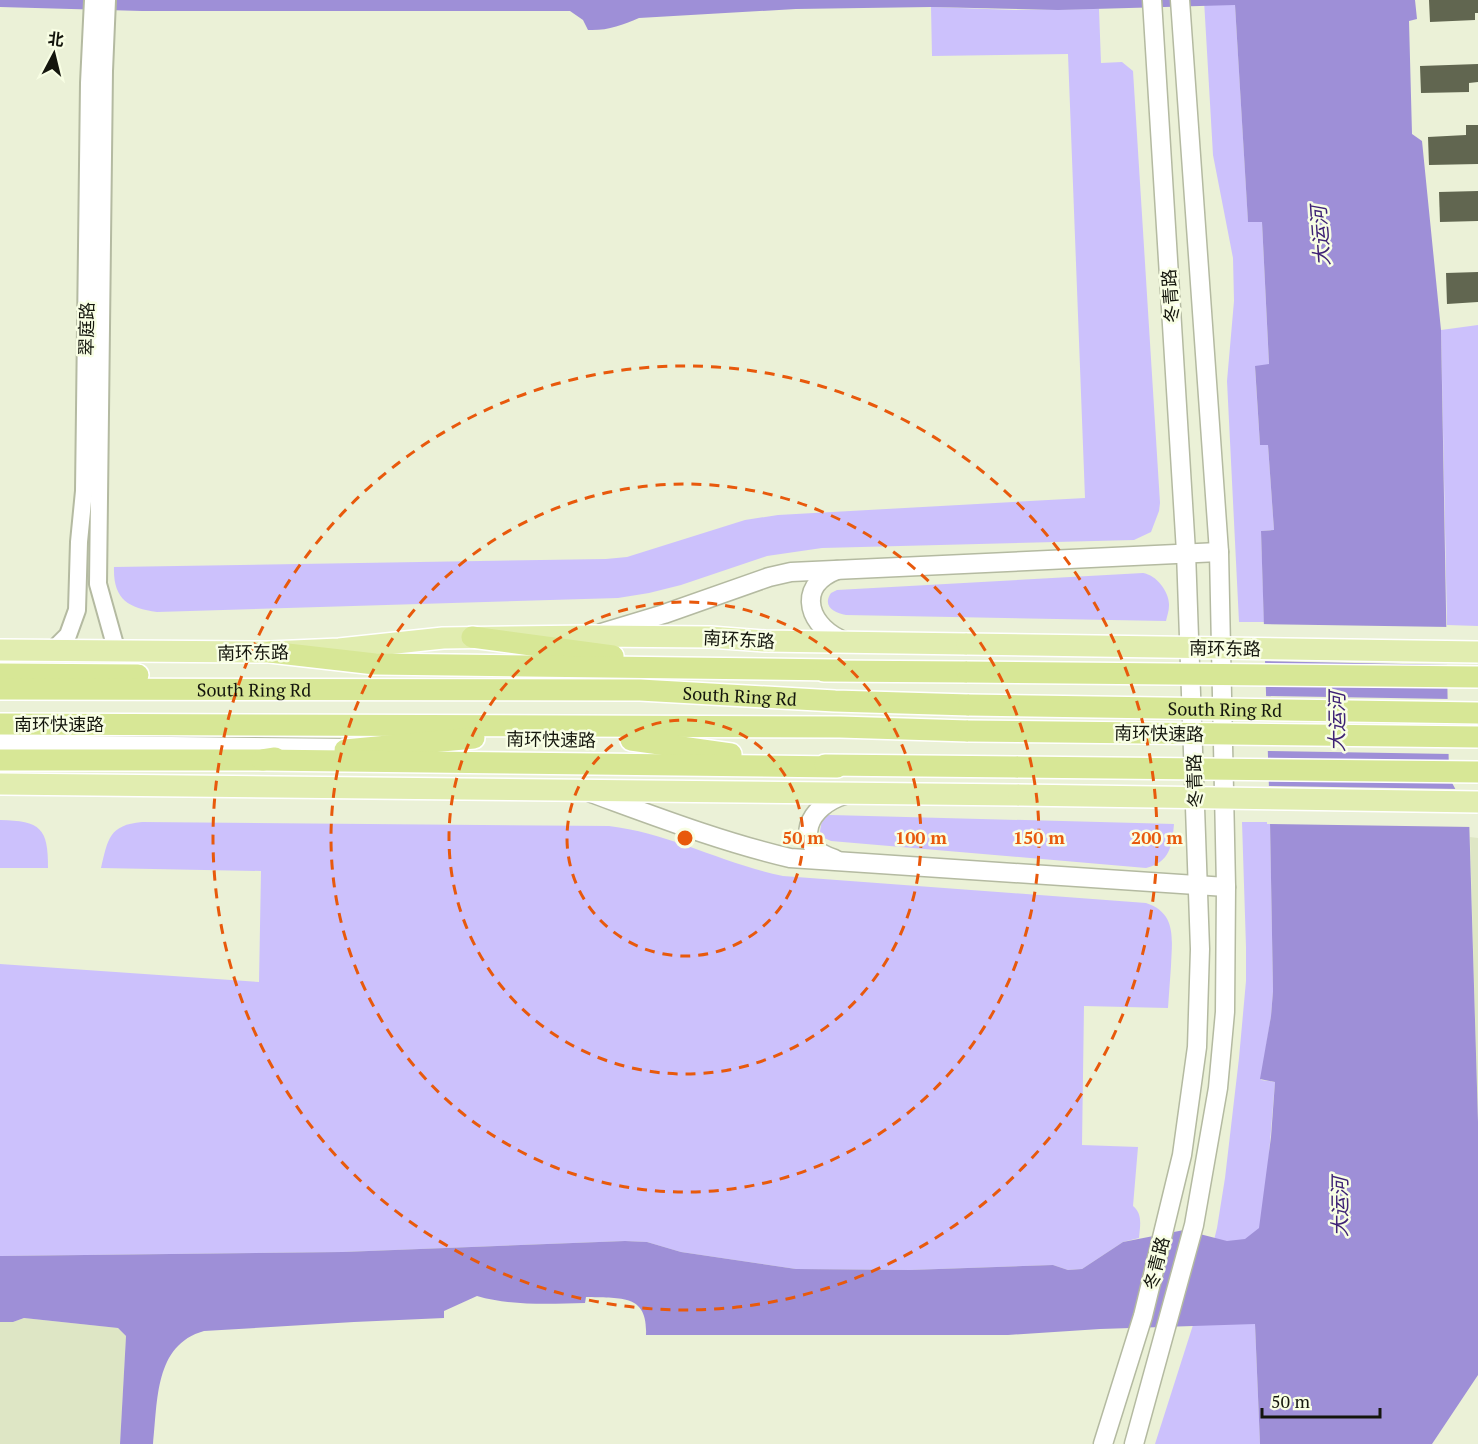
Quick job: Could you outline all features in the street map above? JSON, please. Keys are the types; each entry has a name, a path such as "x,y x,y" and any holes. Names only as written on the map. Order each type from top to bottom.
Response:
{"highway":[{"path":"472,637 709,669"},
{"path":"270,652 375,664 1478,677"},
{"path":"640,690 837,670"},
{"path":"0,674 733,681"},
{"path":"0,681 65,689"},
{"name":"South Ring Rd","path":"0,688 640,690 835,701 969,705 1478,712"},
{"name":"南环快速路","path":"0,724 840,727 968,731 1478,737"},
{"name":"南环快速路","path":"262,725 474,738 631,740 840,727"},
{"path":"262,760 474,738"},
{"path":"631,740 837,767"},
{"path":"0,760 262,760 1478,772"}],"main road":[{"name":"冬青路","path":"1134,1444 1194,1226 1213,1127 1222,1052 1226,960 1219,552 1180,5"},
{"name":"冬青路","path":"1103,1444 1136,1339 1182,1155 1197,1047 1200,949 1186,552 1152,6"},
{"path":"591,636 664,614 769,576 791,572 1219,552"},
{"path":"839,570 819,582 812,596 813,612 822,628 848,642"},
{"name":"南环东路","path":"0,650 270,652 339,649 443,638 591,636 710,637 765,641 1478,652"},
{"path":"0,784 1478,802"},
{"path":"581,790 744,847 790,858 1226,887"},
{"path":"848,863 818,852 812,845 808,830 812,818 820,807 830,800 854,793"}],"street":[{"name":"翠庭路","path":"93,0 98,19 104,71 98,584 117,652"},
{"name":"翠庭路","path":"52,651 68,635 77,610 79,542 84,491 98,19 107,0"},
{"path":"0,742 372,747"}],"shaded area":[{"path":"1204,0 1235,5 1248,221 1262,222 1269,365 1255,367 1260,445 1268,445 1274,530 1261,531 1264,622 1239,622 1227,381 1234,301 1233,258 1213,155"},
{"path":"931,7 1015,10 1099,9 1101,63 1122,62 1133,71 1160,503 1151,532 1134,540 822,548 767,556 681,585 618,598 157,612 138,608 124,600 116,587 114,567 606,559 627,557 745,520 778,515 1085,498 1068,54 932,56"},
{"path":"1478,325 1478,626 1447,625 1441,330"},
{"path":"1143,573 1153,577 1165,590 1169,601 1166,621 846,615 834,611 828,602 831,593 837,590"},
{"path":"827,815 1174,824 1171,846 1165,857 1160,862 1146,868 831,841 822,837 820,831 822,820"},
{"path":"0,820 25,822 39,829 44,835 48,868 0,868"},
{"path":"142,822 609,826 653,835 761,871 783,876 1146,903 1156,907 1168,920 1172,937 1168,1008 1084,1006 1082,1145 1138,1147 1133,1206 1140,1216 1139,1238 1123,1242 1082,1269 1068,1270 1053,1265 910,1270 796,1269 681,1252 647,1242 625,1241 343,1252 0,1256 0,964 259,982 261,871 101,868 108,841 116,830"},
{"path":"1242,822 1270,822 1273,991 1261,1080 1275,1082 1255,1324 1260,1444 1155,1444 1193,1325 1217,1228 1225,1178 1246,981"},
{"path":"1470,837 1478,838 1478,1122"},
{"path":"24,1318 118,1328 126,1336 120,1444 0,1444 0,1322 13,1322"}],"water":[{"name":"大运河","path":"0,0 1415,0 1417,19 1409,21 1412,134 1422,141 1441,330 1449,777 1469,815 1478,1122 1478,1375 1432,1444 1260,1444 1255,1324 1100,1329 1008,1335 646,1335 642,1311 629,1301 586,1297 585,1303 531,1304 477,1296 444,1311 444,1318 204,1331 188,1338 167,1362 158,1393 153,1444 120,1444 126,1336 118,1328 24,1318 13,1322 0,1322 0,1256 343,1252 625,1241 647,1242 681,1252 796,1269 910,1270 1053,1265 1068,1270 1082,1269 1123,1242 1184,1230 1227,1241 1245,1239 1259,1228 1271,1137 1275,1082 1260,1079 1273,991 1261,531 1274,530 1268,445 1260,445 1255,366 1269,364 1262,222 1248,222 1235,5 1058,10 931,7 796,9 639,18 602,30 588,30 583,20 570,11 142,11 0,7"}],"pier":[{"path":"1261,624 1450,627 1451,665 1262,661"},
{"path":"1263,696 1451,699 1452,754 1265,751"},
{"path":"1266,786 1459,789 1472,814 1473,827 1267,824"}],"building":[{"path":"1429,0 1478,0 1478,13 1475,13 1475,20 1430,22"},
{"path":"1478,64 1478,82 1469,83 1469,92 1421,93 1420,66"},
{"path":"1466,125 1478,125 1478,164 1429,165 1428,137 1466,135"},
{"path":"1478,191 1478,221 1440,222 1439,192"},
{"path":"1478,272 1478,302 1447,304 1446,273"}]}
